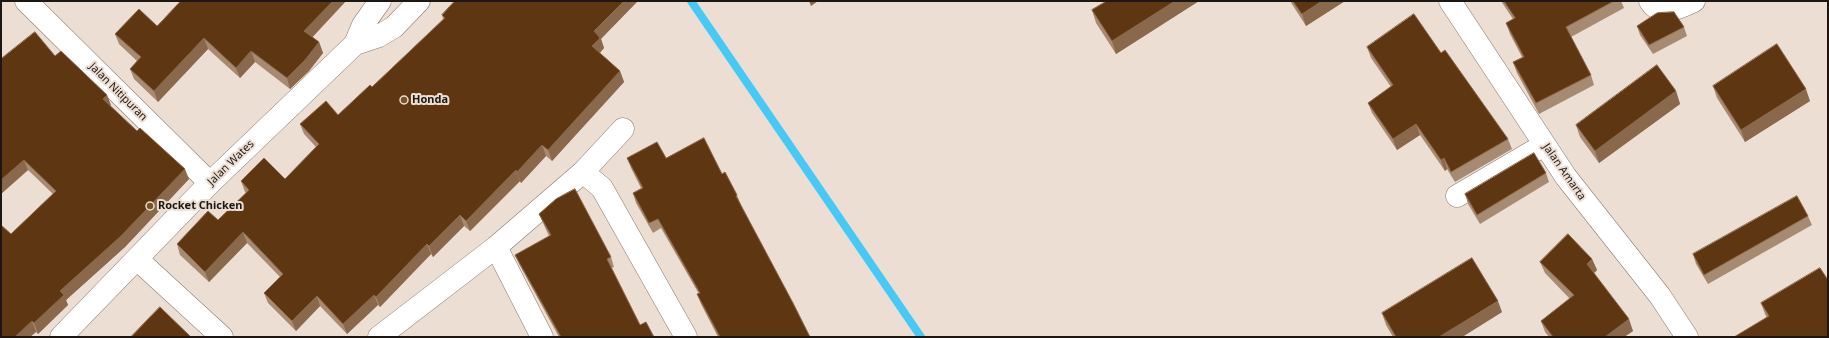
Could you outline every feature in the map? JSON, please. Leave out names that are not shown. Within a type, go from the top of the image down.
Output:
[{"type":"street","name":"Jalan Nitipuran","points":[[26,1],[210,183]]},
{"type":"street","name":"Jalan Wates","points":[[61,337],[138,260],[210,183],[355,44],[363,25],[380,1]]},
{"type":"street","name":"Jalan Wates","points":[[355,44],[379,36],[389,30],[419,1]]},
{"type":"street","points":[[1650,1],[1654,6],[1665,11],[1680,8],[1694,1]]},
{"type":"street","name":"Jalan Amarta","points":[[1459,4],[1544,145],[1566,177],[1660,296],[1687,337]]},
{"type":"street","points":[[379,337],[496,247],[583,172],[623,129]]},
{"type":"street","points":[[1457,196],[1544,145]]},
{"type":"street","points":[[583,172],[602,188],[686,337]]},
{"type":"street","points":[[496,247],[542,337]]},
{"type":"street","points":[[138,260],[222,337]]},
{"type":"building","points":[[181,1],[333,1],[304,31],[319,42],[305,60],[287,78],[251,51],[236,68],[204,38],[154,91],[130,69],[141,57],[115,34],[139,9],[157,26]]},
{"type":"building","points":[[455,1],[624,1],[594,31],[600,38],[592,46],[620,71],[548,150],[542,145],[517,172],[516,170],[466,221],[460,215],[429,246],[427,244],[376,297],[374,295],[343,324],[317,296],[292,321],[264,293],[283,274],[243,232],[205,272],[177,244],[208,211],[218,220],[249,190],[241,181],[264,158],[285,179],[319,144],[300,124],[326,101],[338,115],[370,85],[372,87],[445,18],[442,15]]},
{"type":"building","points":[[1107,1],[1175,1],[1112,41],[1092,10]]},
{"type":"building","points":[[1293,1],[1322,1],[1302,14]]},
{"type":"building","points":[[1504,1],[1614,1],[1566,27],[1591,75],[1536,103],[1513,62],[1524,57],[1506,23],[1515,18]]},
{"type":"building","points":[[1674,12],[1684,27],[1649,45],[1637,26],[1657,13]]},
{"type":"building","points":[[1414,14],[1441,53],[1445,50],[1508,139],[1451,172],[1444,158],[1441,160],[1416,124],[1393,139],[1368,103],[1393,85],[1367,47]]},
{"type":"building","points":[[35,32],[55,56],[61,51],[107,95],[103,99],[137,131],[140,128],[185,169],[121,236],[60,291],[64,295],[34,323],[32,321],[15,337],[1,337],[1,225],[11,234],[56,191],[24,160],[1,180],[1,59]]},
{"type":"building","points":[[1777,44],[1806,89],[1741,130],[1713,86]]},
{"type":"building","points":[[1657,65],[1676,91],[1595,151],[1576,125]]},
{"type":"building","points":[[704,138],[722,174],[725,172],[737,195],[736,196],[810,337],[720,337],[697,294],[700,293],[658,219],[649,223],[633,193],[643,188],[627,158],[657,142],[666,158]]},
{"type":"building","points":[[1534,153],[1546,173],[1477,215],[1465,194]]},
{"type":"building","points":[[575,189],[611,257],[607,259],[640,325],[646,322],[654,337],[561,337],[515,255],[551,235],[539,214],[556,199]]},
{"type":"building","points":[[1797,196],[1808,216],[1704,275],[1693,254]]},
{"type":"building","points":[[1568,234],[1592,259],[1587,264],[1629,319],[1605,337],[1553,337],[1541,321],[1574,295],[1540,262]]},
{"type":"building","points":[[1472,258],[1498,301],[1439,337],[1396,337],[1382,313]]},
{"type":"building","points":[[1820,268],[1828,280],[1828,337],[1734,337],[1769,316],[1761,303]]},
{"type":"building","points":[[160,307],[191,337],[131,337]]},
{"type":"waterway","points":[[691,1],[921,337]]},
{"type":"place","name":"Honda","points":[[404,100]]},
{"type":"place","name":"Rocket Chicken","points":[[150,206]]}]
